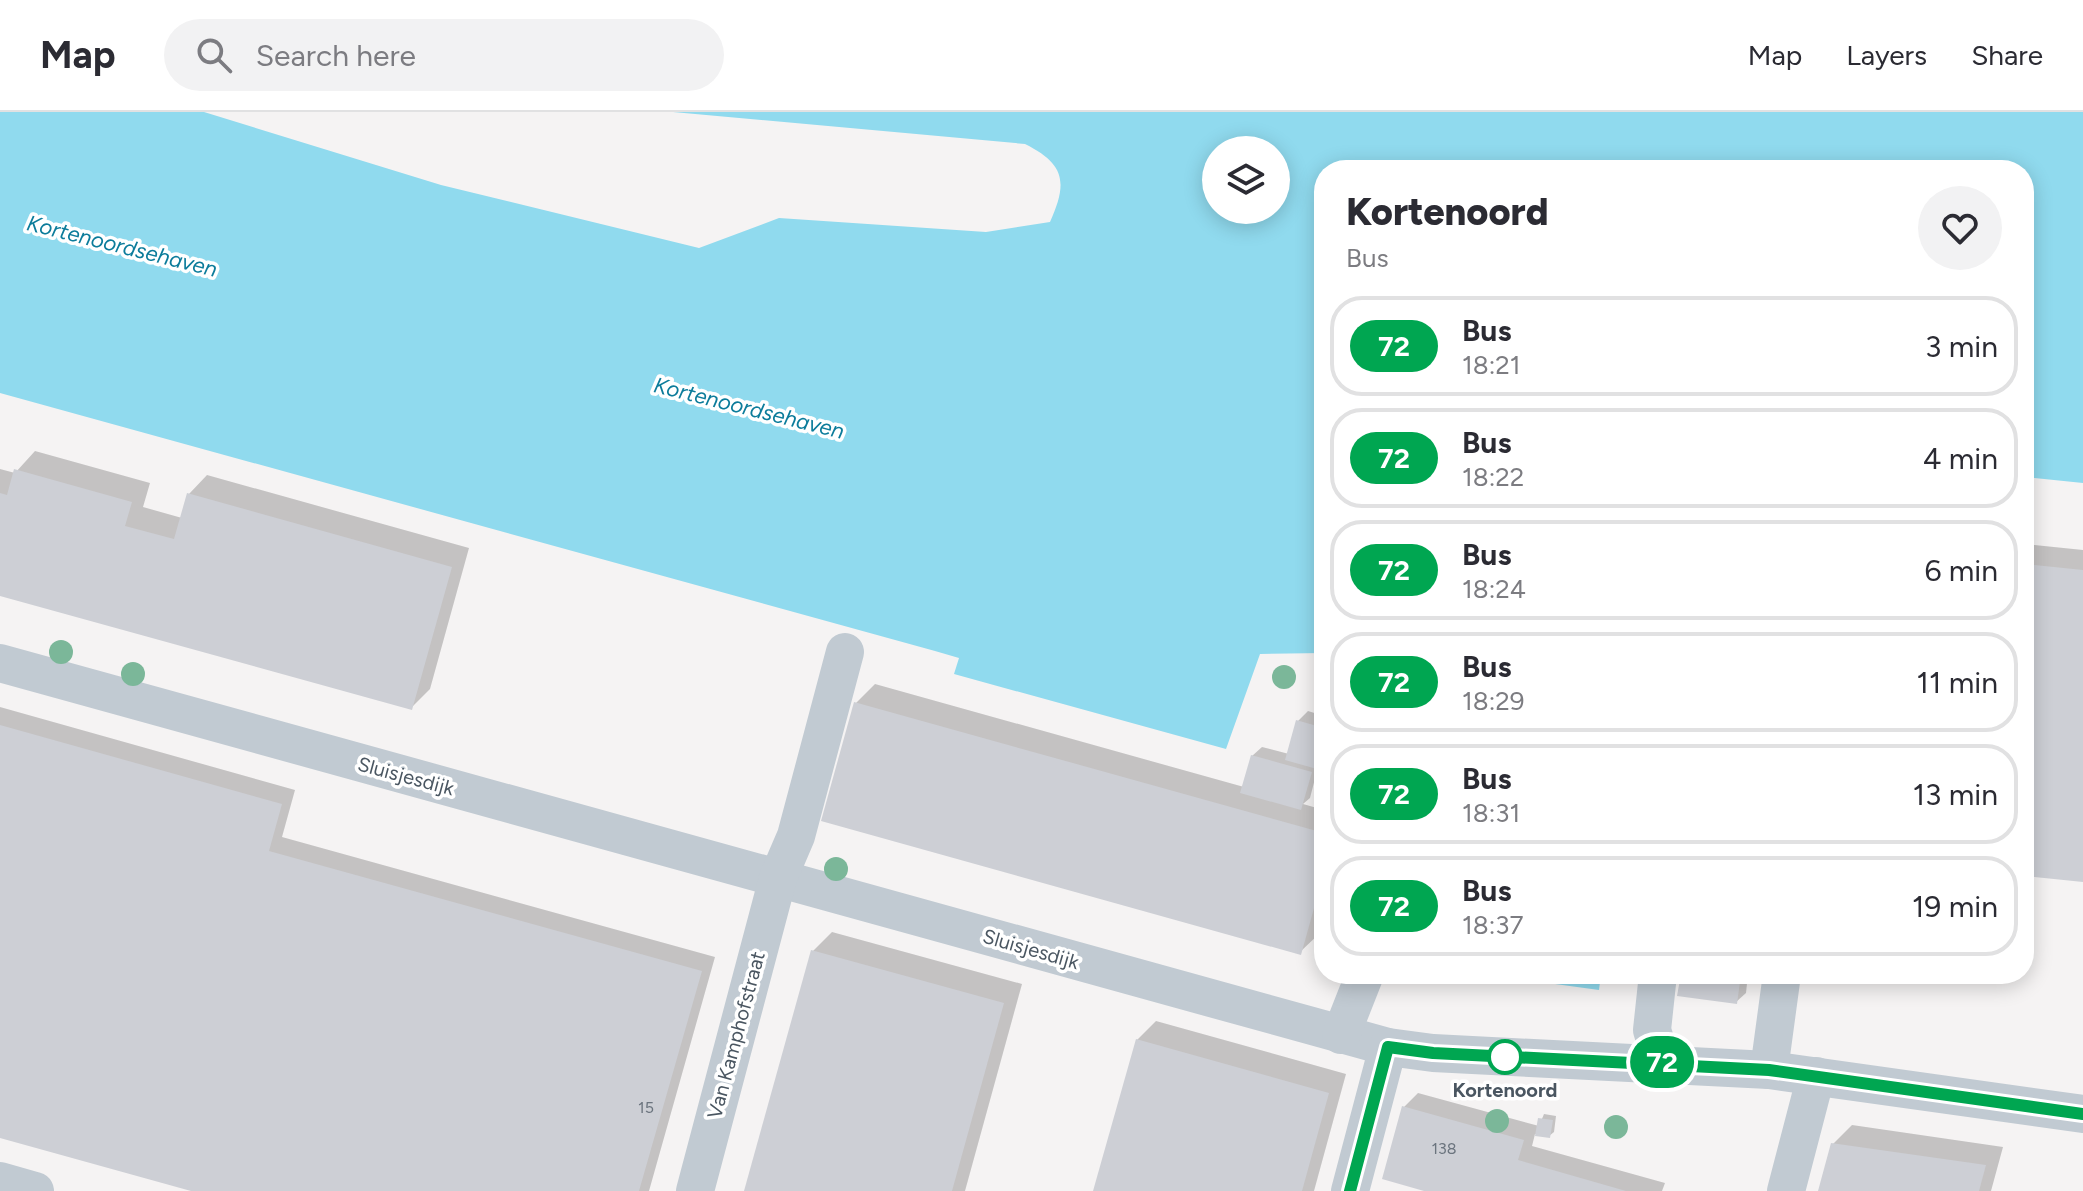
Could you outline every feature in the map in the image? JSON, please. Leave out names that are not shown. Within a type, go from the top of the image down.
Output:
[{"type":"street","name":"Van Kamphofstraat","points":[[695,1191],[778,878],[796,836],[845,652]]},
{"type":"street","name":"Sluisjesdijk","points":[[0,663],[1388,1047],[1478,1056],[1662,1062],[1769,1070],[2083,1114]]},
{"type":"street","points":[[1341,1035],[1361,984]]},
{"type":"street","points":[[1657,984],[1652,1030],[1662,1062]]},
{"type":"street","points":[[1769,1070],[1781,984]]},
{"type":"street","points":[[1350,1191],[1388,1047]]},
{"type":"street","points":[[1786,1191],[1816,1076]]},
{"type":"street","points":[[0,1181],[35,1191]]},
{"type":"water","name":"Kortenoordsehaven","points":[[0,112],[204,112],[441,185],[699,248],[779,218],[986,232],[1050,222],[1061,185],[1055,167],[1048,159],[1025,144],[673,112],[2083,112],[2083,483],[2034,478],[2034,160],[1314,160],[1314,653],[1260,654],[1226,749],[954,674],[959,658],[0,393]]},
{"type":"water","points":[[1555,984],[1600,984],[1599,990]]},
{"type":"building","points":[[14,469],[132,502],[125,526],[174,539],[187,493],[452,567],[412,710],[0,596],[0,493],[7,495]]},
{"type":"building","points":[[2034,565],[2083,570],[2083,882],[2034,877]]},
{"type":"building","points":[[854,702],[1314,830],[1314,908],[1301,955],[821,821]]},
{"type":"building","points":[[1296,720],[1314,725],[1314,768],[1285,760]]},
{"type":"building","points":[[0,725],[282,804],[269,851],[702,971],[639,1191],[191,1191],[0,1138]]},
{"type":"building","points":[[1251,755],[1312,772],[1301,810],[1240,793]]},
{"type":"building","points":[[811,950],[1004,1003],[952,1191],[744,1191]]},
{"type":"building","points":[[1679,984],[1740,984],[1737,1004],[1677,996]]},
{"type":"building","points":[[1136,1039],[1329,1093],[1302,1191],[1093,1191]]},
{"type":"building","points":[[1402,1106],[1524,1140],[1518,1160],[1626,1191],[1424,1191],[1382,1179]]},
{"type":"building","points":[[1538,1118],[1553,1120],[1550,1138],[1535,1136]]},
{"type":"building","points":[[1831,1143],[1986,1165],[1979,1191],[1818,1191]]},
{"type":"bus line","name":"72","points":[[1350,1191],[1388,1047],[1433,1053],[1662,1062],[1769,1070],[2083,1114]]},
{"type":"place","name":"Kortenoord","points":[[1505,1057]]}]
